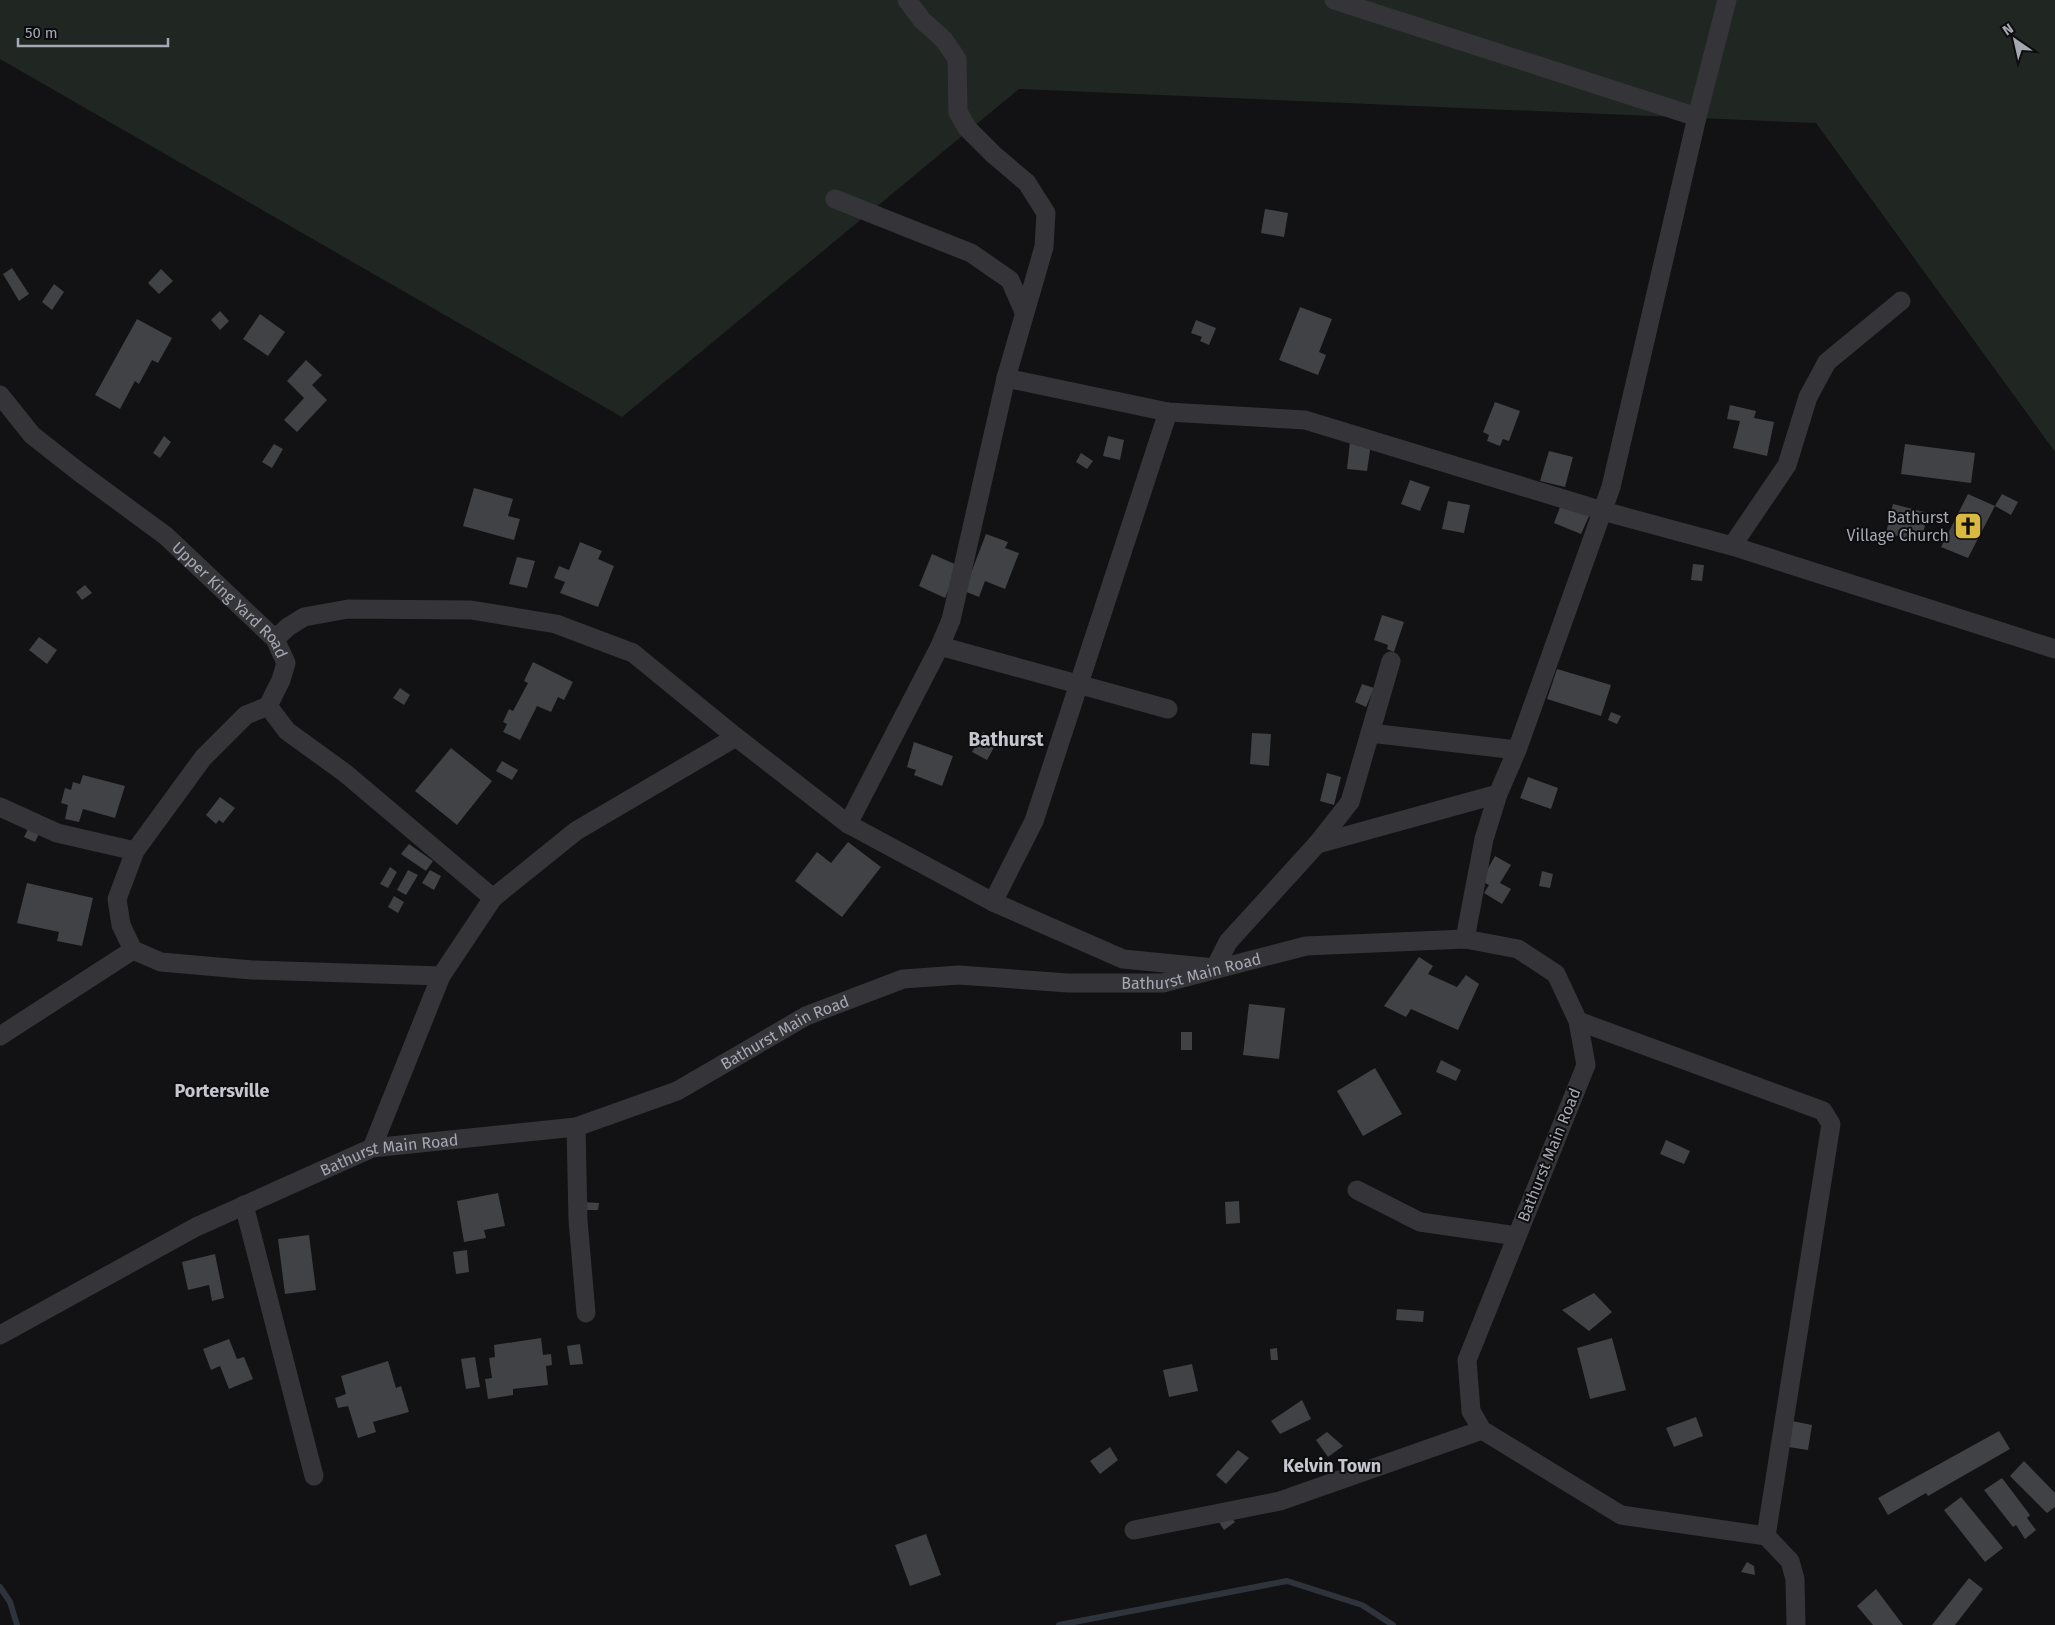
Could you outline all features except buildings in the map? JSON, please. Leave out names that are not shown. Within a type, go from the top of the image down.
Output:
[{"type":"street","points":[[848,824],[952,620],[1006,378],[1044,247],[1046,213],[1027,183],[993,154],[968,128],[958,112],[957,59],[944,40],[922,20],[907,0]]},
{"type":"street","points":[[1334,0],[1697,117]]},
{"type":"street","points":[[1466,939],[1484,839],[1498,794],[1517,750],[1611,488],[1697,117],[1727,0]]},
{"type":"street","points":[[835,199],[971,253],[1010,280],[1024,312]]},
{"type":"street","points":[[1732,546],[1787,465],[1808,397],[1828,362],[1901,301]]},
{"type":"street","points":[[1006,378],[1168,412],[1304,420],[1603,511],[1732,546],[2055,649]]},
{"type":"street","name":"Upper King Yard Road","points":[[0,396],[32,434],[79,472],[166,536],[275,639],[286,663],[282,680],[268,706]]},
{"type":"street","points":[[993,902],[1034,821],[1168,412]]},
{"type":"street","points":[[275,639],[288,626],[304,617],[348,609],[471,610],[556,624],[633,653],[736,737],[848,824],[993,902],[1123,959],[1215,968],[1228,942],[1317,844],[1350,802],[1391,662]]},
{"type":"street","points":[[940,646],[1168,709]]},
{"type":"street","points":[[441,976],[243,969],[161,962],[133,950],[121,925],[117,899],[135,851],[202,758],[246,714],[268,706],[287,731],[345,773],[493,898]]},
{"type":"street","points":[[1370,733],[1517,750]]},
{"type":"street","points":[[372,1148],[441,976],[493,898],[576,831],[736,737]]},
{"type":"street","points":[[1317,844],[1498,794]]},
{"type":"street","points":[[0,807],[57,833],[135,851]]},
{"type":"street","name":"Bathurst Main Road","points":[[0,1335],[196,1227],[372,1148],[576,1127],[677,1090],[806,1016],[903,978],[959,975],[1068,983],[1163,983],[1306,946],[1466,939],[1518,949],[1556,974],[1578,1021],[1586,1065],[1467,1360],[1471,1410],[1482,1430]]},
{"type":"street","points":[[0,1036],[133,950]]},
{"type":"street","points":[[1578,1021],[1823,1111],[1832,1124],[1766,1536]]},
{"type":"street","points":[[576,1127],[578,1220],[586,1313]]},
{"type":"street","points":[[1357,1190],[1420,1222],[1517,1236]]},
{"type":"street","points":[[244,1205],[314,1476]]},
{"type":"street","points":[[1134,1530],[1280,1501],[1482,1430],[1621,1515],[1766,1536],[1790,1561],[1796,1579],[1796,1625]]},
{"type":"shaded area","points":[[0,0],[2055,0],[2055,452],[1816,123],[1019,89],[622,417],[0,59]]},
{"type":"waterway","points":[[1059,1625],[1287,1581],[1362,1605],[1393,1625]]},
{"type":"waterway","points":[[0,1587],[10,1602],[17,1625]]},
{"type":"place","name":"Bathurst Village Church","points":[[1968,526]]},
{"type":"district","name":"Bathurst","points":[[1006,739]]},
{"type":"district","name":"Portersville","points":[[222,1091]]},
{"type":"district","name":"Kelvin Town","points":[[1332,1466]]}]
